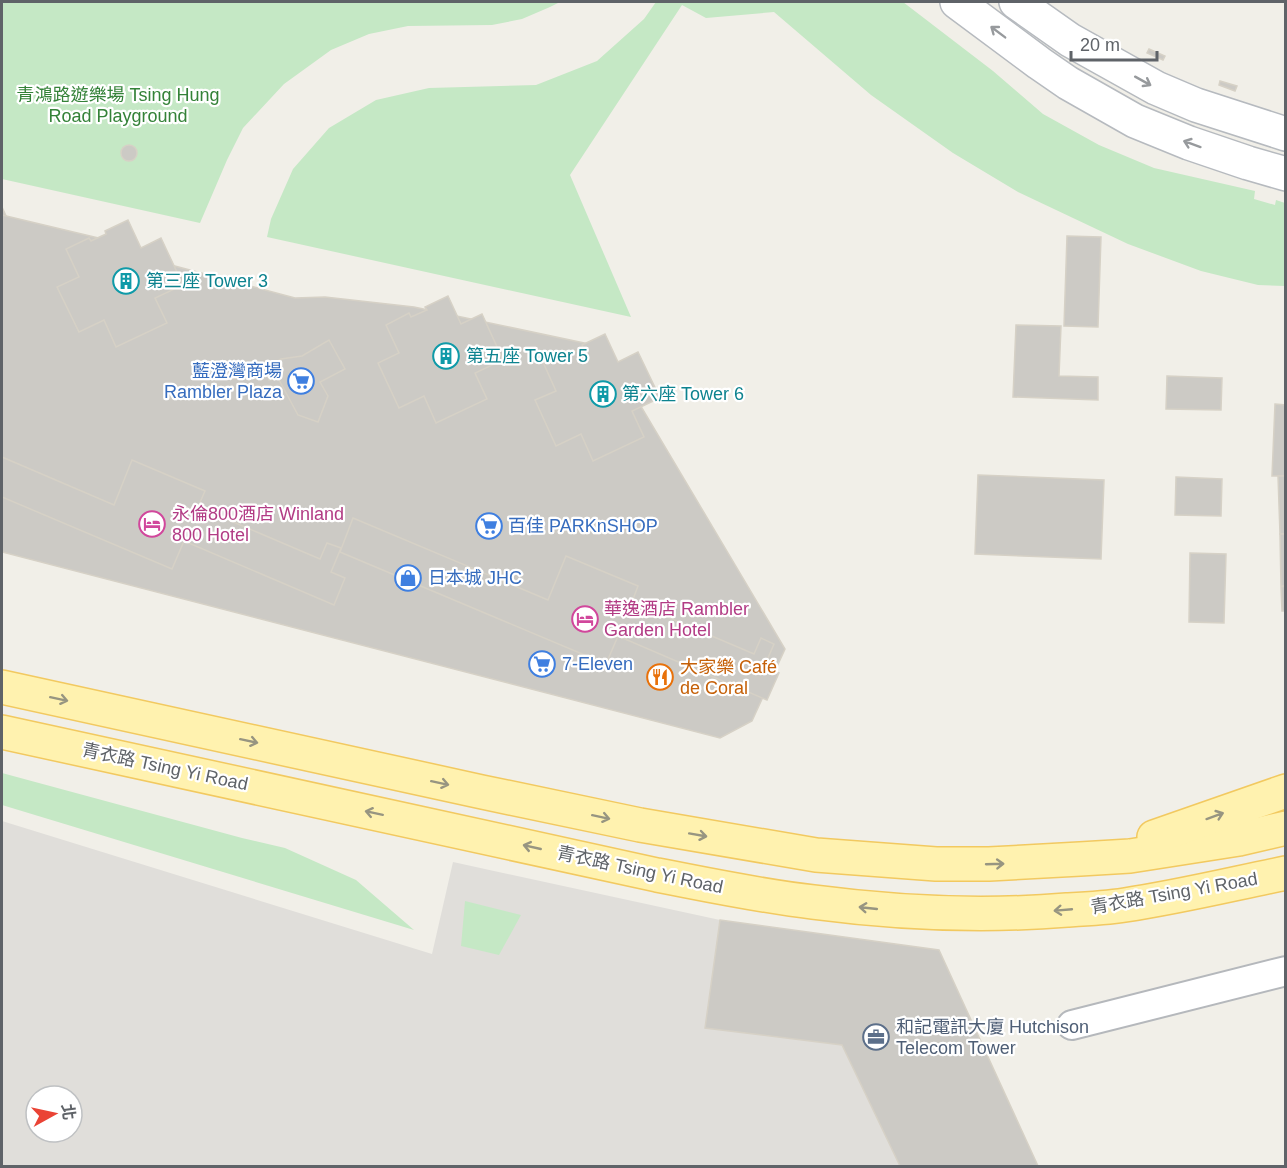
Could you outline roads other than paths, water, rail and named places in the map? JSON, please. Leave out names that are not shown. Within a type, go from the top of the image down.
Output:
[{"type":"main road","points":[[957,2],[1068,83],[1136,121],[1189,143],[1286,174]]},
{"type":"main road","points":[[1016,2],[1070,40],[1156,88],[1196,105],[1286,134]]},
{"type":"main road","points":[[2,687],[640,825],[816,855],[936,864],[989,864],[1080,859],[1141,854],[1239,839],[1286,828]]},
{"type":"main road","name":"青衣路 Tsing Yi Road","points":[[2,732],[657,875],[743,892],[874,909],[933,913],[1035,913],[1124,905],[1286,873]]},
{"type":"main road","points":[[1080,859],[1127,847],[1286,791]]},
{"type":"street","points":[[1072,1025],[1286,971]]},
{"type":"place","name":"第三座 Tower 3","points":[[126,281]]},
{"type":"place","name":"第五座 Tower 5","points":[[446,356]]},
{"type":"place","name":"藍澄灣商場 Rambler Plaza","points":[[301,381]]},
{"type":"place","name":"第六座 Tower 6","points":[[603,394]]},
{"type":"place","name":"永倫800酒店 Winland 800 Hotel","points":[[152,524]]},
{"type":"place","name":"百佳 PARKnSHOP","points":[[489,526]]},
{"type":"place","name":"日本城 JHC","points":[[408,578]]},
{"type":"place","name":"華逸酒店 Rambler Garden Hotel","points":[[585,619]]},
{"type":"place","name":"7-Eleven","points":[[542,664]]},
{"type":"place","name":"大家樂 Café de Coral","points":[[660,677]]},
{"type":"place","name":"和記電訊大廈 Hutchison Telecom Tower","points":[[876,1037]]},
{"type":"park label","name":"青鴻路遊樂場 Tsing Hung Road Playground","points":[[118,106]]}]
